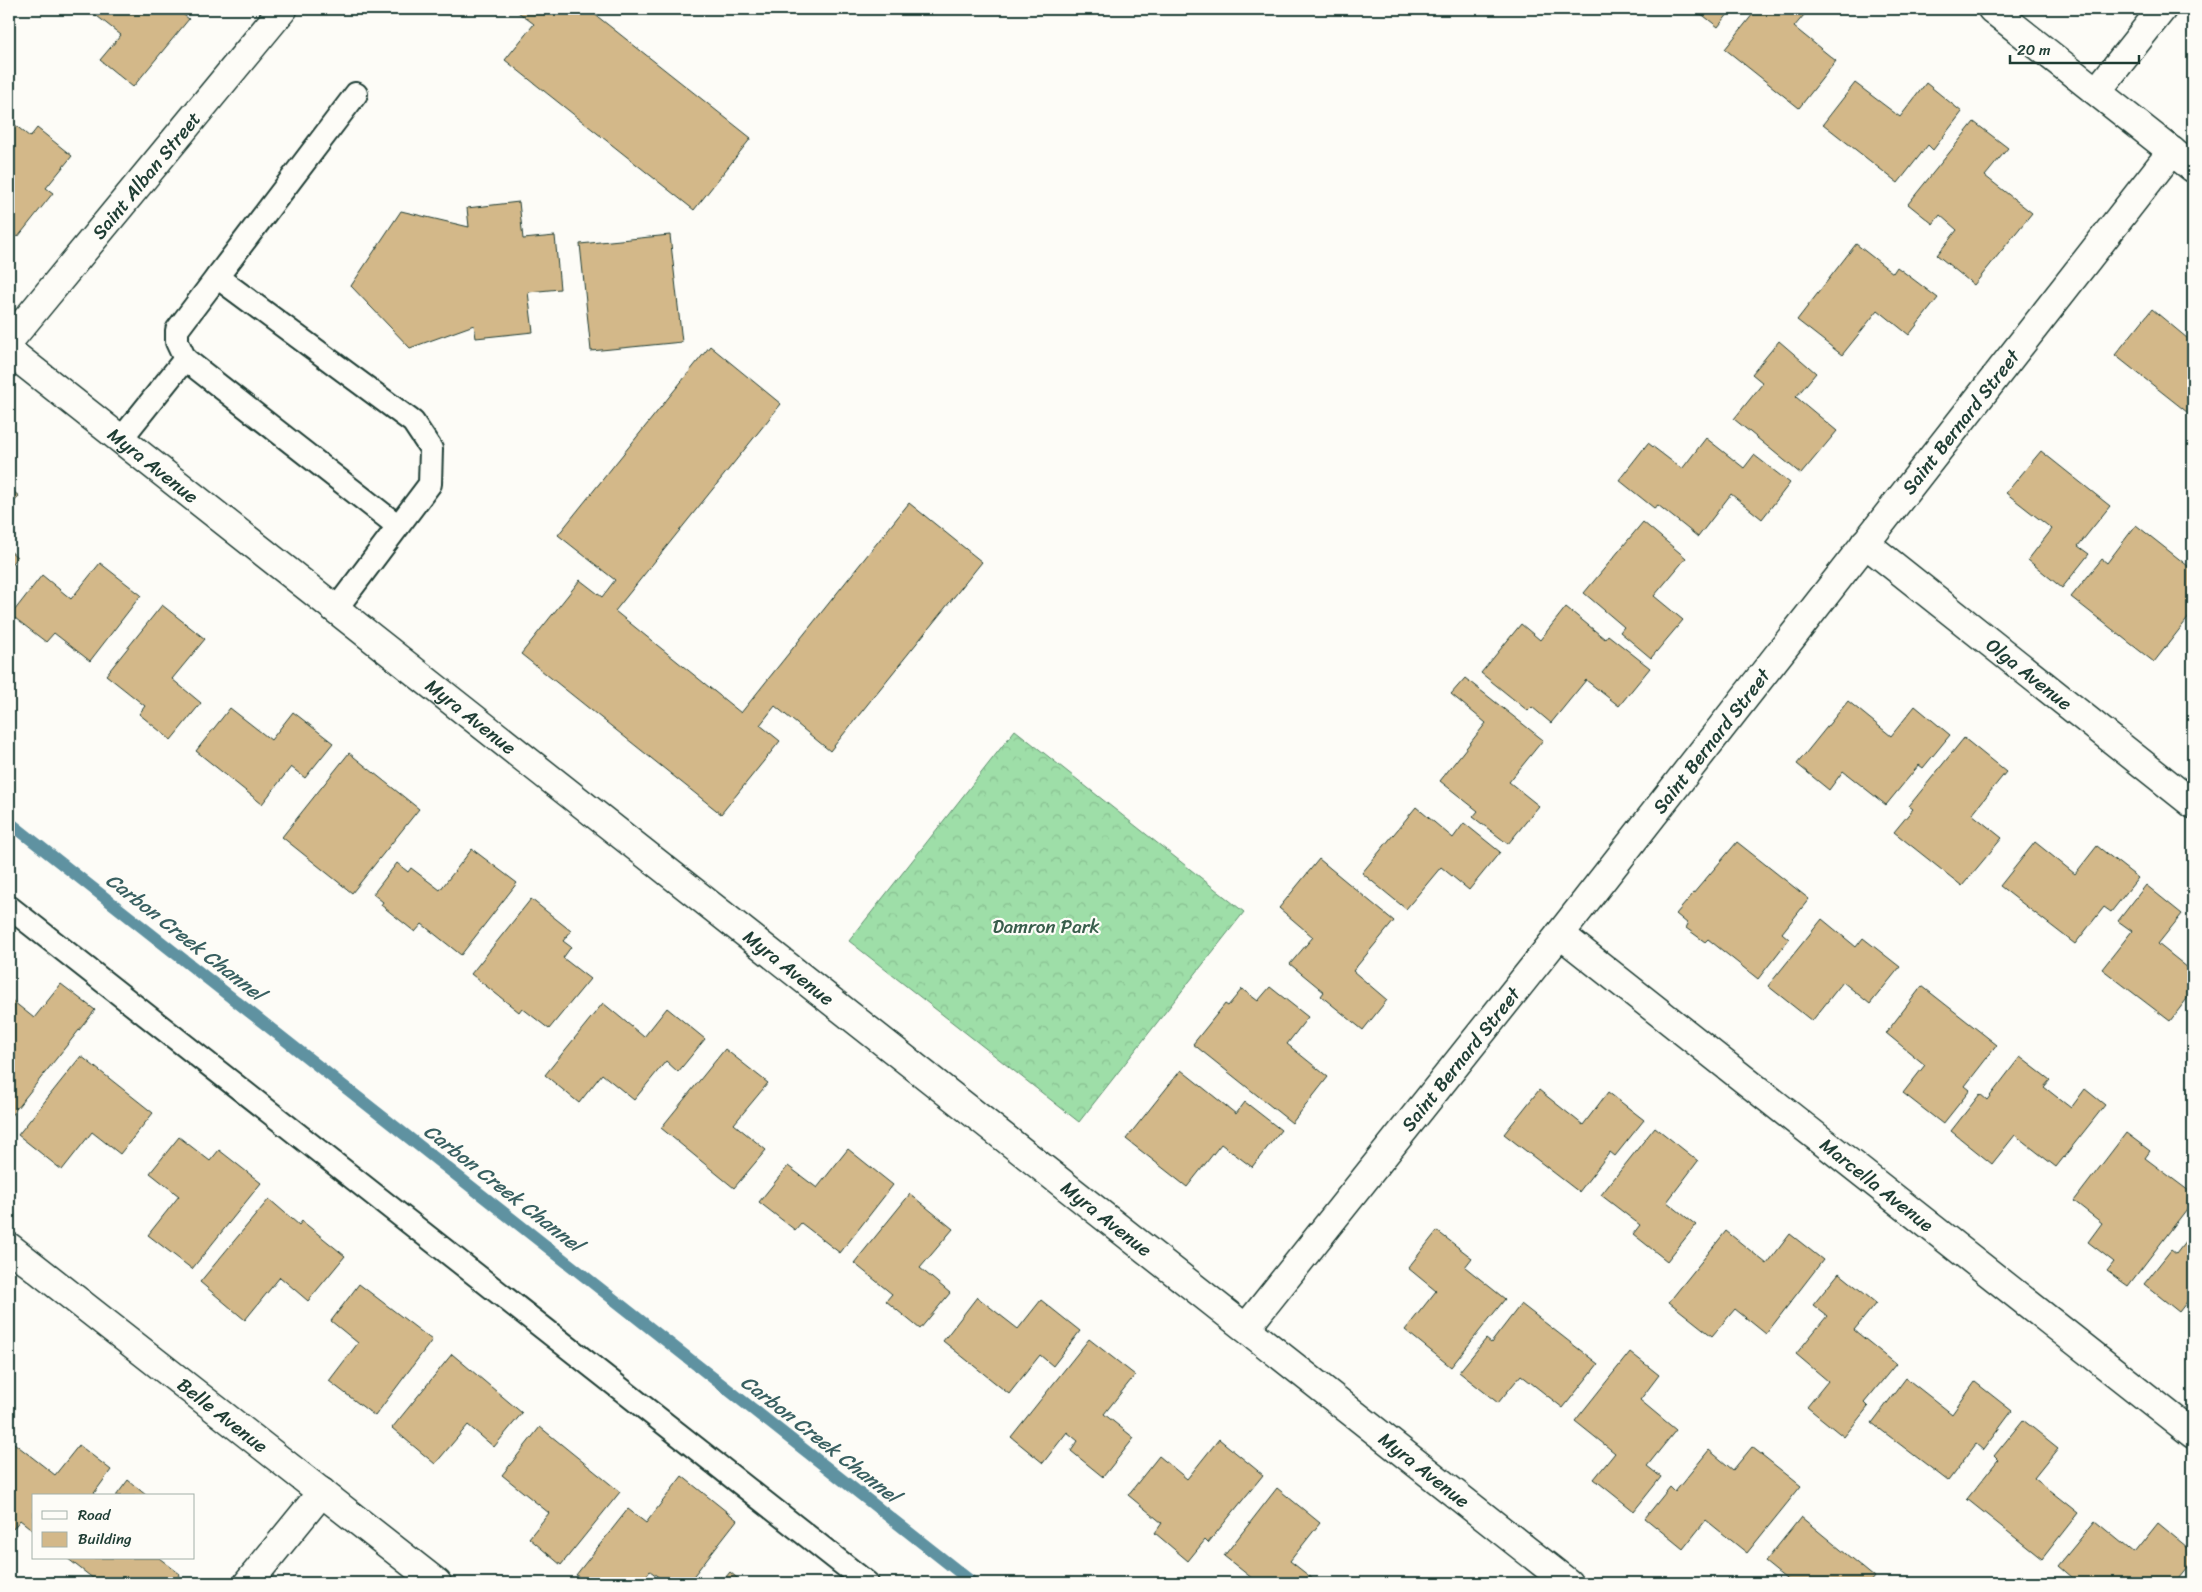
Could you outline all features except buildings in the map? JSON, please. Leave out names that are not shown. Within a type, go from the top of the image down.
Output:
[{"type":"street","name":"Saint Alban Street","points":[[9,341],[283,9]]},
{"type":"street","points":[[1992,9],[2193,168]]},
{"type":"street","points":[[2097,91],[2162,9]]},
{"type":"street","name":"Saint Bernard Street","points":[[1246,1328],[1560,934],[2172,151]]},
{"type":"street","name":"Myra Avenue","points":[[9,351],[1568,1583]]},
{"type":"street","name":"Olga Avenue","points":[[1864,543],[2193,804]]},
{"type":"street","name":"Marcella Avenue","points":[[1560,934],[2193,1434]]},
{"type":"street","name":"Belle Avenue","points":[[9,1248],[437,1583]]},
{"type":"street","points":[[248,1583],[322,1492]]},
{"type":"lane","points":[[356,94],[177,330],[178,342],[186,359],[398,526]]},
{"type":"lane","points":[[217,278],[413,422],[431,449],[430,484],[336,609]]},
{"type":"lane","points":[[121,439],[186,359]]},
{"type":"lane","points":[[9,907],[868,1583]]},
{"type":"green space","name":"Damron Park","points":[[1015,730],[1244,912],[1079,1122],[849,941]]},
{"type":"waterway","name":"Carbon Creek Channel","points":[[9,822],[973,1583]]}]
